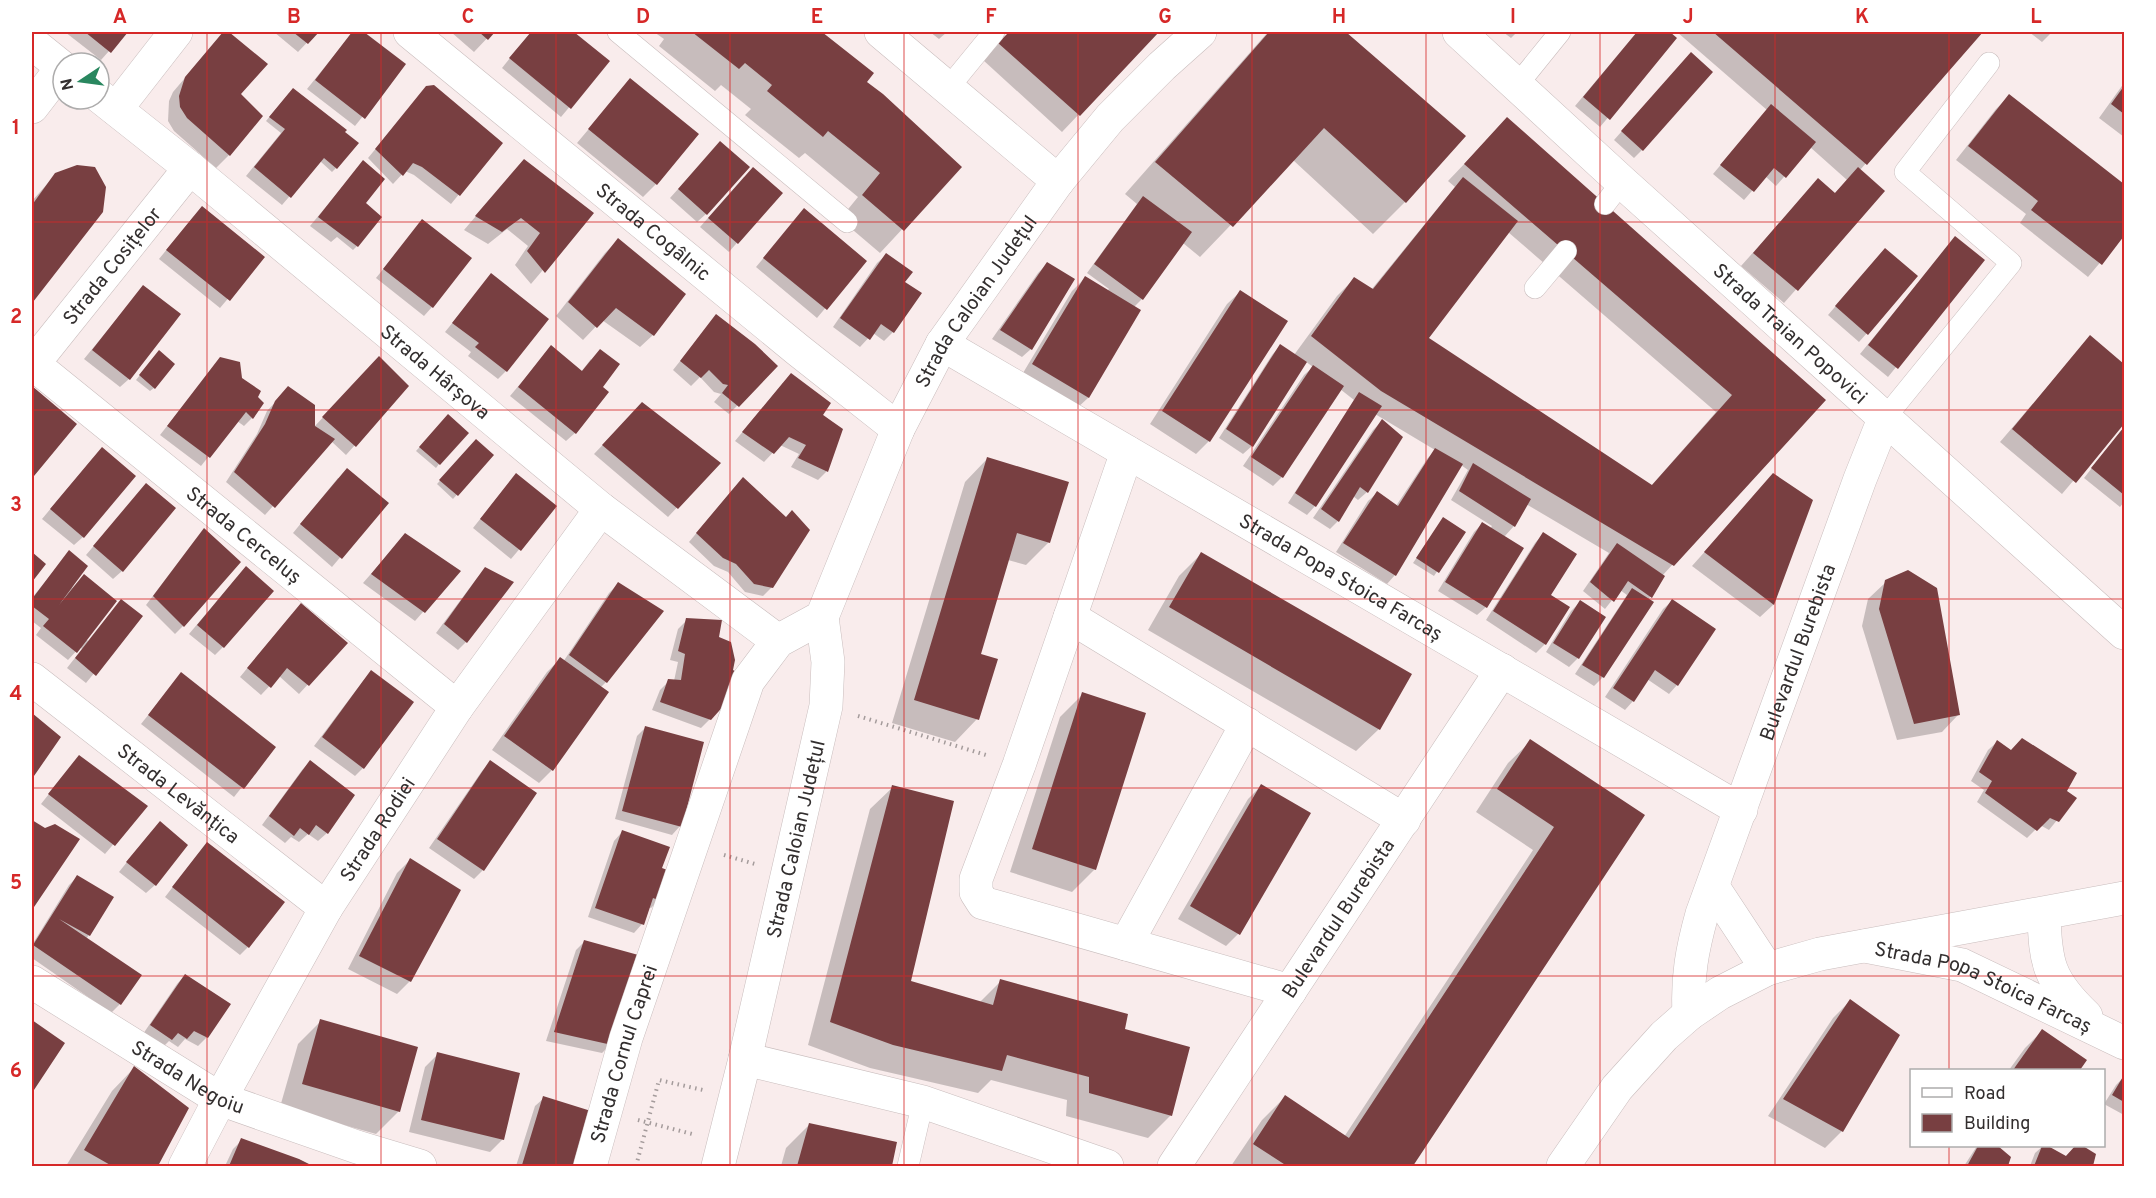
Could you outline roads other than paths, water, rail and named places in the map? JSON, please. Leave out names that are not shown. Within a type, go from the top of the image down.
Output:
[{"type":"street","points":[[111,98],[176,32]]},
{"type":"street","name":"Strada Cogâlnic","points":[[410,32],[789,343],[898,429]]},
{"type":"street","points":[[881,32],[1058,181]]},
{"type":"street","name":"Strada Caloian Județul","points":[[718,1167],[826,706],[828,662],[822,617],[898,429],[942,344],[1058,181],[1110,118],[1200,32]]},
{"type":"street","name":"Strada Traian Popovici","points":[[1460,32],[1518,84],[1614,193],[1884,419],[2124,633]]},
{"type":"street","points":[[32,43],[51,58]]},
{"type":"street","points":[[32,107],[51,83]]},
{"type":"street","name":"Strada Hârșova","points":[[111,105],[601,508],[778,641]]},
{"type":"street","name":"Strada Cosițelor","points":[[32,363],[190,168]]},
{"type":"street","name":"Strada Popa Stoica Farcaș","points":[[942,344],[1741,810]]},
{"type":"street","name":"Strada Cerceluș","points":[[32,363],[457,707]]},
{"type":"street","name":"Bulevardul Burebista","points":[[1689,1014],[1688,983],[1692,948],[1860,479],[1884,419]]},
{"type":"street","points":[[1127,452],[1019,765],[976,879],[976,892],[983,903],[1290,991]]},
{"type":"street","name":"Strada Rodiei","points":[[185,1167],[326,908],[457,707],[601,508]]},
{"type":"street","points":[[778,641],[822,617]]},
{"type":"street","points":[[1070,617],[1404,820]]},
{"type":"street","name":"Strada Cornul Caprei","points":[[590,1167],[626,1038],[748,681],[778,641]]},
{"type":"street","name":"Bulevardul Burebista","points":[[1174,1167],[1502,670]]},
{"type":"street","name":"Strada Levănțica","points":[[32,679],[326,908]]},
{"type":"street","points":[[1126,944],[1247,723]]},
{"type":"street","points":[[1713,886],[1767,969]]},
{"type":"street","points":[[1563,1167],[1617,1088],[1664,1036],[1689,1014],[1720,993],[1767,969],[1863,945],[2124,898]]},
{"type":"street","name":"Strada Popa Stoica Farcaș","points":[[2044,914],[2044,949],[2057,984],[2068,999],[2114,1037]]},
{"type":"street","name":"Strada Popa Stoica Farcaș","points":[[1863,945],[1962,965],[2114,1037]]},
{"type":"street","name":"Strada Negoiu","points":[[32,982],[220,1099],[354,1157],[420,1167]]},
{"type":"street","points":[[745,1059],[923,1102],[1107,1167]]},
{"type":"lane","points":[[618,32],[847,222]]},
{"type":"lane","points":[[949,87],[994,32]]},
{"type":"lane","points":[[1518,84],[1560,32]]},
{"type":"lane","points":[[1884,419],[2011,262],[1905,172],[1989,63]]},
{"type":"lane","points":[[1535,288],[1566,251]]},
{"type":"lane","points":[[908,1167],[923,1102]]}]
